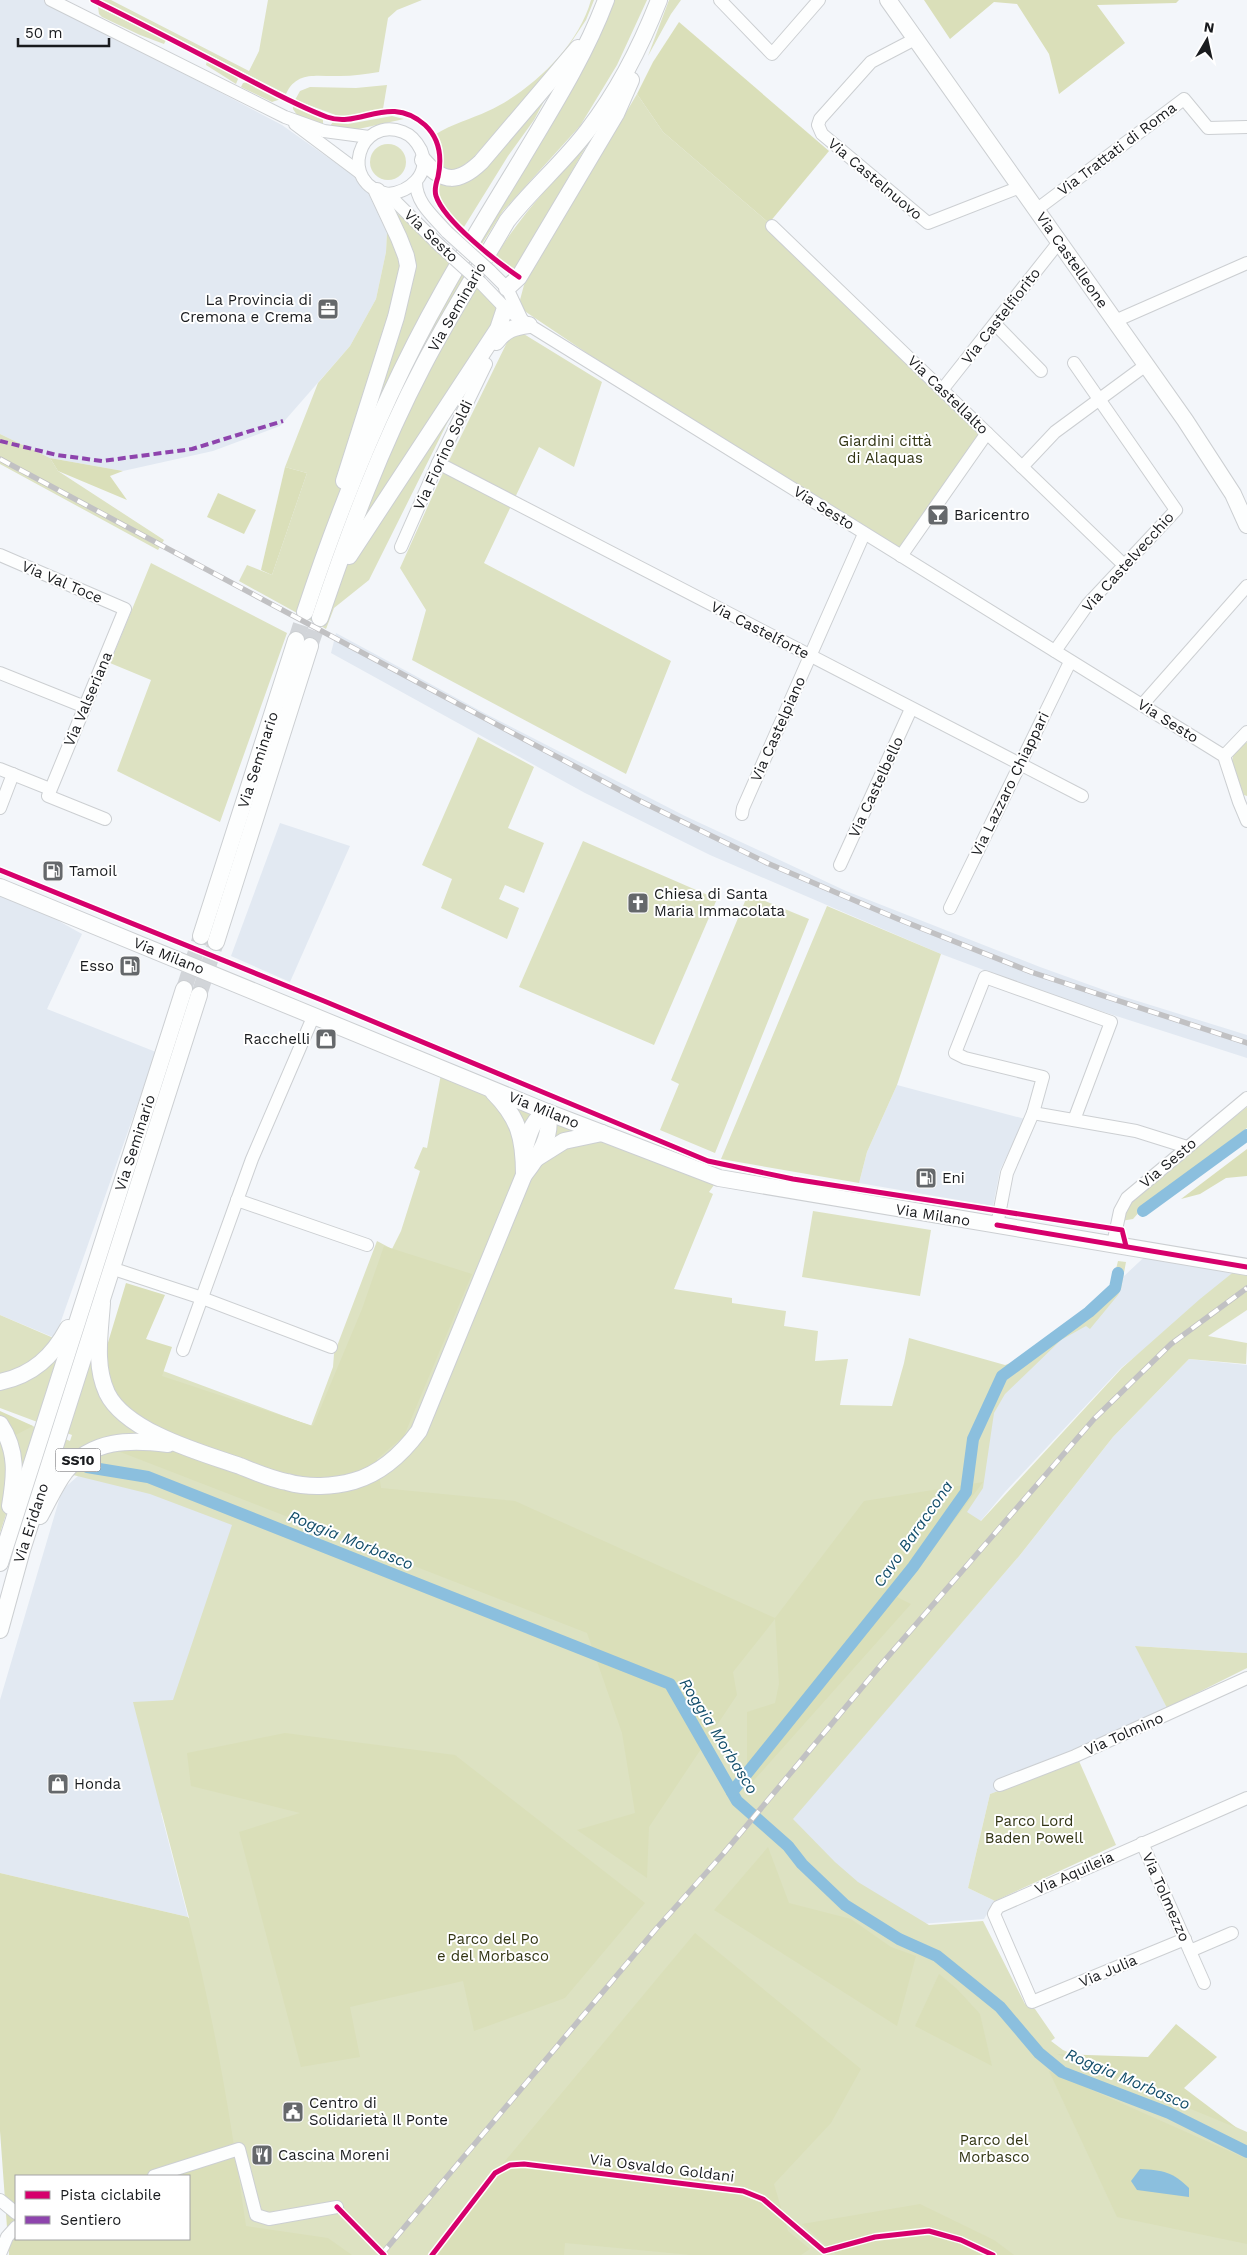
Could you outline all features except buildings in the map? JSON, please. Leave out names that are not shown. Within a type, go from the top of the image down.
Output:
[{"type":"main road","name":"Via Seminario","points":[[606,0],[599,20],[570,77],[441,295],[384,407],[327,546],[313,615],[334,578],[393,429],[440,334],[507,221],[573,148],[607,103],[628,68],[659,0]]},
{"type":"main road","name":"Via Castelleone","points":[[888,0],[917,38],[1185,420],[1233,494],[1247,524]]},
{"type":"main road","points":[[423,160],[438,175],[448,178],[463,176],[469,173],[481,162],[599,20]]},
{"type":"main road","points":[[507,288],[519,277],[616,114],[636,69],[650,22]]},
{"type":"main road","points":[[327,546],[349,463],[406,280],[406,256],[382,193]]},
{"type":"main road","points":[[479,365],[498,329],[505,308]]},
{"type":"main road","points":[[334,578],[503,332],[526,322]]},
{"type":"main road","name":"Via Seminario","points":[[209,939],[303,643]]},
{"type":"main road","name":"Via Milano","points":[[0,887],[547,1112],[719,1178],[1247,1267]]},
{"type":"main road","name":"Via Seminario","points":[[85,1297],[192,992],[102,1304]]},
{"type":"main road","points":[[488,1087],[508,1107],[516,1120],[530,1154]]},
{"type":"main road","points":[[102,1304],[99,1360],[107,1394],[118,1410],[136,1422],[180,1446],[288,1483],[324,1486],[370,1476],[405,1450],[418,1431],[524,1175],[530,1154],[549,1132],[547,1112]]},
{"type":"main road","points":[[530,1154],[564,1141],[602,1133]]},
{"type":"main road","points":[[0,1382],[22,1375],[41,1364],[51,1355],[85,1297]]},
{"type":"main road","name":"Via Eridano","points":[[0,1562],[85,1297]]},
{"type":"main road","name":"Via Eridano","points":[[0,1630],[22,1550],[102,1304]]},
{"type":"main road","points":[[0,1424],[8,1436],[15,1464],[0,1558]]},
{"type":"main road","name":"SS10","points":[[22,1550],[64,1473],[78,1459],[96,1449],[127,1440],[180,1446]]},
{"type":"street","name":"Via Sesto","points":[[50,0],[285,117],[324,131],[369,137],[388,129],[407,134],[420,148],[423,160]]},
{"type":"street","points":[[720,0],[772,54],[819,0]]},
{"type":"street","name":"Via Castelnuovo","points":[[917,38],[871,62],[820,119],[818,125],[822,134],[928,223],[1020,186]]},
{"type":"street","name":"Via Trattati di Roma","points":[[1036,210],[1184,99],[1208,128],[1247,127]]},
{"type":"street","name":"Via Sesto","points":[[285,117],[360,172],[368,185],[382,193],[481,283],[505,308],[864,534],[1224,756]]},
{"type":"street","points":[[360,172],[359,153],[369,137]]},
{"type":"street","points":[[416,182],[422,171],[423,160]]},
{"type":"street","name":"Via Sesto","points":[[416,182],[416,191],[420,202],[447,232],[507,288],[526,322]]},
{"type":"street","name":"Via Sesto","points":[[382,193],[398,193],[408,189],[416,182]]},
{"type":"street","name":"Via Castellalto","points":[[772,226],[1124,564]]},
{"type":"street","name":"Via Castelfiorito","points":[[942,390],[1059,242]]},
{"type":"street","points":[[1115,321],[1247,263]]},
{"type":"street","points":[[481,283],[503,291],[507,288]]},
{"type":"street","points":[[505,308],[507,288]]},
{"type":"street","points":[[995,324],[1041,371]]},
{"type":"street","points":[[1074,363],[1100,399]]},
{"type":"street","name":"Via Fiorino Soldi","points":[[402,547],[479,365]]},
{"type":"street","points":[[1022,466],[1056,432],[1146,365]]},
{"type":"street","name":"Via Castelvecchio","points":[[1055,651],[1088,604],[1176,510],[1100,399]]},
{"type":"street","points":[[901,556],[987,433]]},
{"type":"street","name":"Via Castelforte","points":[[438,463],[1082,796]]},
{"type":"street","name":"Via Castelpiano","points":[[742,814],[864,534]]},
{"type":"street","name":"Via Val Toce","points":[[0,555],[125,609]]},
{"type":"street","points":[[1142,705],[1247,586]]},
{"type":"street","name":"Via Valseriana","points":[[50,789],[125,609]]},
{"type":"street","name":"Via Lazzaro Chiappari","points":[[950,908],[1070,662]]},
{"type":"street","points":[[0,673],[84,707]]},
{"type":"street","name":"Via Castelbello","points":[[840,865],[911,709]]},
{"type":"street","points":[[1247,732],[1224,756],[1247,821]]},
{"type":"street","points":[[0,769],[50,789],[48,796],[105,819]]},
{"type":"street","points":[[0,808],[13,774]]},
{"type":"street","points":[[997,1225],[1007,1173],[1034,1113],[1043,1078],[965,1058],[955,1053],[985,977],[1111,1022],[1074,1120]]},
{"type":"street","points":[[183,1350],[252,1159],[314,1015]]},
{"type":"street","name":"Via Sesto","points":[[1113,1244],[1120,1211],[1127,1198],[1247,1098]]},
{"type":"street","points":[[1034,1113],[1136,1131],[1187,1147]]},
{"type":"street","points":[[237,1200],[367,1244]]},
{"type":"street","points":[[120,1271],[202,1298],[331,1347]]},
{"type":"street","name":"Via Tolmino","points":[[1000,1785],[1076,1756],[1247,1678]]},
{"type":"street","name":"Via Aquileia","points":[[1032,2002],[994,1914],[998,1907],[1247,1798]]},
{"type":"street","name":"Via Tolmezzo","points":[[1142,1843],[1204,1982]]},
{"type":"street","name":"Via Tolmezzo","points":[[1190,1951],[1232,1933]]},
{"type":"street","name":"Via Julia","points":[[1032,2002],[1185,1939]]},
{"type":"street","points":[[157,2175],[239,2149],[256,2215],[269,2219],[337,2206]]},
{"type":"street","points":[[0,2200],[15,2212]]},
{"type":"street","points":[[0,2254],[8,2237],[15,2228]]},
{"type":"shaded area","points":[[0,0],[44,0],[282,125],[364,183],[387,232],[386,252],[376,299],[350,346],[280,426],[213,451],[123,471],[50,458],[0,434]]},
{"type":"shaded area","points":[[336,633],[486,714],[685,816],[846,891],[1040,967],[1115,994],[1247,1035],[1247,1058],[1051,995],[941,954],[710,855],[585,793],[331,653]]},
{"type":"shaded area","points":[[280,823],[350,846],[290,982],[231,956]]},
{"type":"shaded area","points":[[0,888],[82,934],[47,1009],[156,1052],[55,1338],[0,1315]]},
{"type":"shaded area","points":[[897,1085],[1025,1119],[1000,1170],[993,1206],[859,1183],[867,1152]]},
{"type":"shaded area","points":[[1154,1248],[1247,1266],[1121,1368],[1005,1492],[911,1604],[998,1386],[1045,1350]]},
{"type":"shaded area","points":[[1189,1359],[1247,1365],[1247,1653],[1136,1646],[1167,1708],[1079,1761],[990,1794],[968,1888],[995,1901],[984,1919],[921,1924],[856,1884],[792,1819],[1020,1555],[1113,1437]]},
{"type":"shaded area","points":[[110,1448],[587,1633],[161,1813],[188,1917],[0,1873],[0,1700],[62,1490]]},
{"type":"green space","points":[[101,0],[111,0],[249,71],[259,51],[268,0],[422,0],[397,10],[388,18],[379,72],[350,76],[309,76],[296,81],[286,94]]},
{"type":"green space","points":[[591,0],[594,0],[586,20],[562,56],[472,159],[455,171],[441,170],[443,154],[436,134],[448,127],[488,111],[520,92],[536,79],[564,51],[585,17]]},
{"type":"green space","points":[[614,0],[647,0],[617,65],[580,126],[503,211],[482,244],[479,241],[535,153],[570,93],[601,32]]},
{"type":"green space","points":[[669,0],[681,0],[671,14],[648,56]]},
{"type":"green space","points":[[924,0],[1179,0],[1176,3],[1097,5],[1125,43],[1059,94],[1049,54],[1017,4],[994,2],[950,39]]},
{"type":"green space","points":[[98,7],[166,40],[164,44],[102,17],[99,14]]},
{"type":"green space","points":[[679,22],[829,151],[769,223],[663,132],[637,94],[653,62]]},
{"type":"green space","points":[[207,61],[235,75],[238,79],[236,84],[206,65]]},
{"type":"green space","points":[[248,82],[281,99],[272,102],[241,87],[243,83]]},
{"type":"green space","points":[[387,85],[383,109],[341,117],[295,100],[300,91],[310,87],[356,88]]},
{"type":"green space","points":[[549,92],[534,120],[508,156],[464,227],[441,203],[437,184],[457,185],[475,177]]},
{"type":"green space","name":"Giardini città di Alaquas","points":[[637,94],[663,132],[769,223],[986,433],[901,553],[765,473],[523,310],[520,300],[524,285]]},
{"type":"green space","points":[[293,105],[323,118],[323,126],[297,115]]},
{"type":"green space","points":[[392,116],[404,119],[354,130],[329,127],[333,122],[348,124]]},
{"type":"green space","points":[[588,143],[515,271],[496,256],[527,212]]},
{"type":"green space","points":[[388,144],[400,150],[406,162],[400,174],[388,180],[376,174],[370,162],[376,150]]},
{"type":"green space","points":[[364,183],[497,304],[498,321],[369,580],[334,608],[326,629],[239,581],[247,565],[272,575],[307,473],[285,467],[318,383],[350,346],[376,299],[386,252],[387,232]]},
{"type":"green space","points":[[514,328],[602,382],[574,467],[539,447],[484,563],[671,661],[626,774],[412,660],[426,610],[400,568],[441,477]]},
{"type":"green space","points":[[0,434],[50,458],[58,471],[164,540],[158,550],[0,464]]},
{"type":"green space","points":[[50,458],[123,471],[110,476],[127,500],[58,471]]},
{"type":"green space","points":[[285,467],[307,473],[272,575],[261,570]]},
{"type":"green space","points":[[218,493],[256,510],[244,534],[207,517]]},
{"type":"green space","points":[[151,563],[287,633],[220,822],[117,771],[151,680],[110,663]]},
{"type":"green space","points":[[478,737],[534,767],[508,828],[544,843],[524,893],[505,885],[499,899],[519,908],[507,939],[441,908],[452,879],[422,865]]},
{"type":"green space","points":[[1245,741],[1247,743],[1247,796],[1241,794],[1232,761],[1233,756]]},
{"type":"green space","points":[[583,841],[717,899],[654,1045],[519,987]]},
{"type":"green space","points":[[748,894],[809,919],[715,1153],[660,1130],[679,1084],[671,1080]]},
{"type":"green space","points":[[827,906],[941,954],[897,1085],[867,1152],[859,1183],[721,1159]]},
{"type":"green space","name":"Parco del Po e del Morbasco","points":[[442,1069],[719,1178],[709,1192],[713,1194],[674,1289],[732,1298],[732,1303],[786,1311],[784,1326],[818,1331],[815,1361],[848,1359],[840,1405],[892,1406],[909,1338],[1005,1365],[1021,1359],[1111,1289],[1118,1261],[1126,1262],[1121,1289],[1118,1295],[1090,1329],[1086,1326],[1061,1340],[1005,1394],[994,1413],[983,1488],[967,1512],[981,1521],[1122,1368],[1200,1299],[1241,1266],[1247,1265],[1247,1310],[1208,1336],[1247,1343],[1246,1364],[1189,1359],[1113,1437],[1020,1555],[793,1819],[835,1862],[858,1882],[929,1925],[983,1921],[1025,2004],[1035,2009],[1055,2038],[1051,2041],[1063,2050],[1247,2132],[1247,2255],[15,2255],[0,1875],[189,1918],[133,1702],[173,1700],[232,1525],[150,1494],[69,1474],[19,1474],[0,1533],[0,1413],[70,1441],[72,1435],[0,1408],[0,1315],[100,1358],[103,1353],[166,1372],[311,1426],[333,1367],[334,1354],[377,1241],[392,1249],[401,1231],[420,1171],[414,1168],[423,1147],[427,1148]]},
{"type":"green space","points":[[1247,1107],[1247,1128],[1148,1202],[1133,1219],[1121,1221],[1132,1200]]},
{"type":"green space","points":[[1247,1149],[1247,1176],[1226,1178],[1200,1194],[1181,1199]]},
{"type":"green space","points":[[813,1211],[931,1230],[920,1296],[802,1277]]},
{"type":"green space","points":[[384,1246],[472,1274],[404,1436],[377,1459],[381,1488],[515,1501],[775,1618],[864,1501],[983,1482],[897,1597],[911,1604],[747,1788],[747,1712],[775,1703],[779,1684],[775,1619],[733,1672],[737,1695],[649,1827],[647,1878],[577,1830],[635,1813],[622,1733],[587,1633],[110,1448],[167,1449],[121,1410],[103,1359],[126,1283],[165,1295],[146,1339],[172,1347],[162,1376],[313,1426],[362,1309]]},
{"type":"green space","points":[[0,1411],[33,1426],[0,1443]]},
{"type":"green space","points":[[1135,1646],[1247,1653],[1247,1668],[1167,1708]]},
{"type":"green space","points":[[285,1733],[455,1755],[645,1903],[565,1998],[474,2031],[463,1981],[350,2007],[360,2057],[301,2067],[239,1832],[300,1813],[191,1786],[187,1753]]},
{"type":"green space","name":"Parco Lord Baden Powell","points":[[1079,1761],[1116,1845],[995,1901],[968,1888],[990,1794]]},
{"type":"green space","points":[[768,1847],[789,1903],[851,1919],[891,1947],[916,1956],[897,2026],[714,1910]]},
{"type":"green space","points":[[0,1873],[188,1917],[222,2071],[246,2226],[328,2238],[352,2255],[9,2255],[0,2131]]},
{"type":"green space","points":[[695,1933],[861,2069],[831,2123],[774,2184],[788,2231],[810,2249],[801,2255],[691,2255],[565,2243],[564,2255],[432,2255],[495,2173]]},
{"type":"green space","points":[[939,1974],[957,1989],[980,2014],[992,2066],[915,2026]]},
{"type":"green space","points":[[1176,2024],[1217,2057],[1184,2088],[1237,2128],[1057,2054],[1148,2057]]},
{"type":"green space","points":[[1049,2071],[1247,2159],[1247,2244],[1117,2217]]},
{"type":"green space","points":[[920,2204],[994,2240],[1014,2255],[837,2255],[802,2224]]},
{"type":"water","points":[[1140,2169],[1161,2171],[1173,2175],[1189,2188],[1189,2197],[1137,2190],[1131,2181]]},
{"type":"waterway","name":"Cavo Baraccona","points":[[1143,1211],[1247,1135]]},
{"type":"waterway","name":"Cavo Baraccona","points":[[732,1792],[913,1567],[966,1492],[973,1439],[1002,1376],[1089,1312],[1115,1288],[1118,1273]]},
{"type":"waterway","name":"Roggia Morbasco","points":[[87,1467],[148,1477],[670,1684],[737,1801],[788,1846],[802,1864],[845,1905],[899,1939],[937,1956],[1000,2007],[1039,2053],[1062,2072],[1169,2113],[1247,2152]]},
{"type":"tunnel","points":[[296,640],[305,612]]},
{"type":"tunnel","points":[[310,646],[320,618]]},
{"type":"tunnel","points":[[184,989],[201,936]]},
{"type":"tunnel","points":[[199,995],[216,942]]},
{"type":"railway","points":[[0,459],[638,800],[767,863],[898,919],[1031,972],[1247,1043]]},
{"type":"railway","points":[[381,2255],[656,1929],[723,1854],[885,1660],[1094,1419],[1171,1344],[1247,1288]]},
{"type":"marked path","points":[[0,441],[57,455],[102,461],[192,449],[283,421]]},
{"type":"cycle path","points":[[93,0],[282,97],[327,117],[351,119],[387,112],[399,112],[412,116],[430,130],[439,149],[440,163],[435,191],[441,206],[472,240],[519,277]]},
{"type":"cycle path","points":[[0,870],[324,1001],[708,1161],[793,1179],[1122,1230],[1126,1246]]},
{"type":"cycle path","points":[[997,1225],[1247,1267]]},
{"type":"cycle path","name":"Via Osvaldo Goldani","points":[[432,2255],[495,2173],[510,2165],[524,2164],[743,2191],[763,2199],[824,2251],[875,2237],[929,2231],[961,2240],[993,2255]]},
{"type":"cycle path","points":[[337,2207],[384,2255]]},
{"type":"place","name":"La Provincia di Cremona e Crema","points":[[328,309]]},
{"type":"place","name":"Baricentro","points":[[938,515]]},
{"type":"place","name":"Tamoil","points":[[53,871]]},
{"type":"place","name":"Chiesa di Santa Maria Immacolata","points":[[638,903]]},
{"type":"place","name":"Esso","points":[[130,966]]},
{"type":"place","name":"Racchelli","points":[[326,1039]]},
{"type":"place","name":"Eni","points":[[926,1178]]},
{"type":"place","name":"Honda","points":[[58,1784]]},
{"type":"place","name":"Centro di Solidarietà Il Ponte","points":[[293,2112]]},
{"type":"place","name":"Cascina Moreni","points":[[262,2155]]},
{"type":"park label","name":"Parco del Morbasco","points":[[994,2148]]}]
